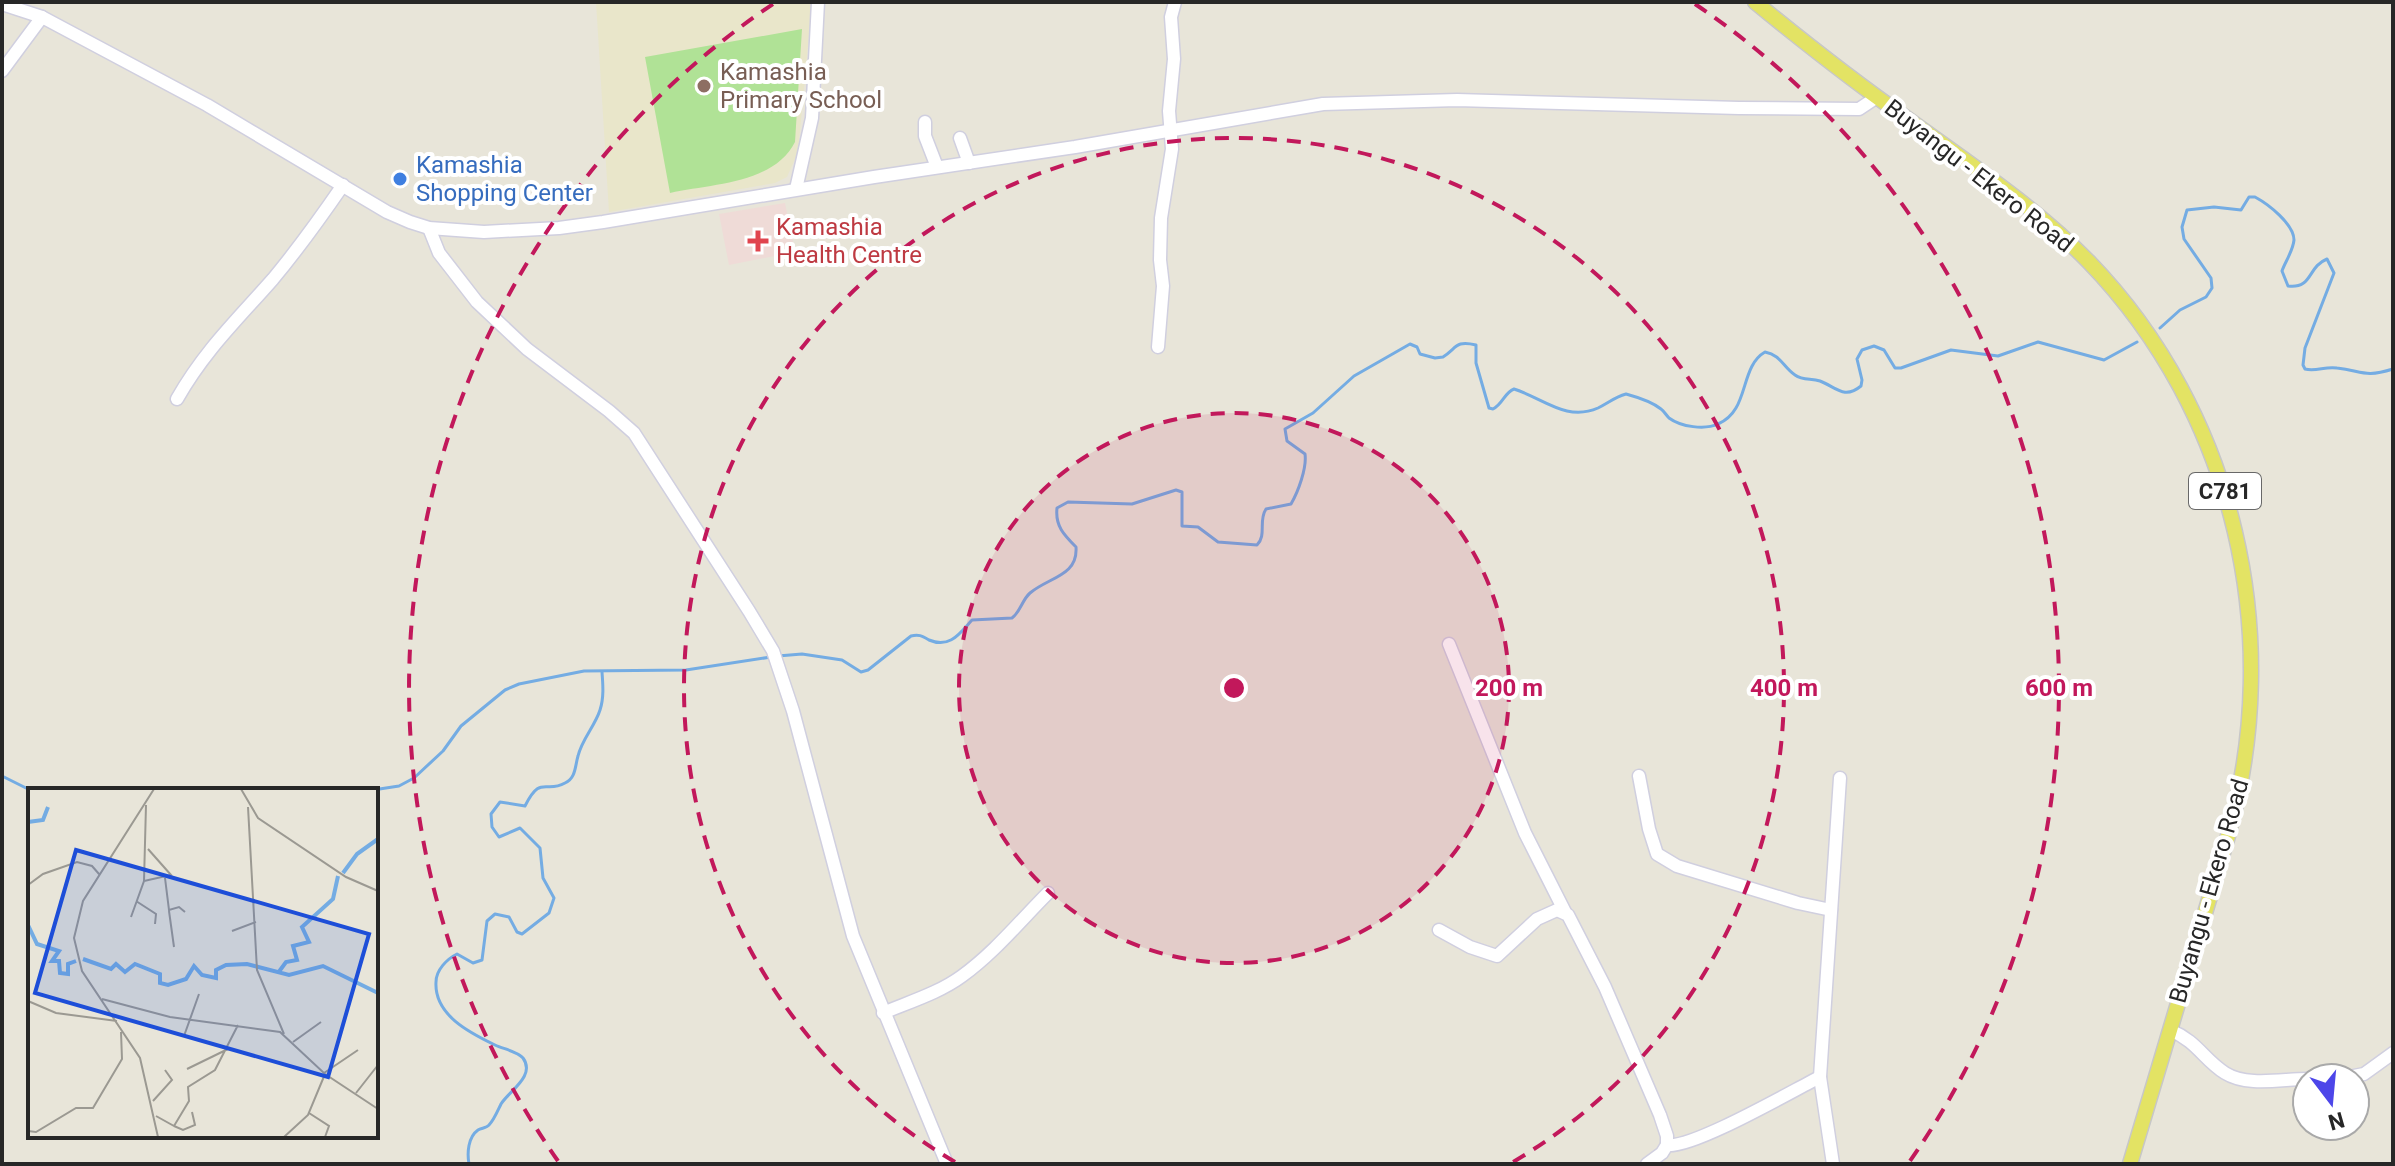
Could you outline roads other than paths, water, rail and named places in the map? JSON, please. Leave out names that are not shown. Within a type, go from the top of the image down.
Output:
[{"type":"main road","name":"Buyangu - Ekero Road","points":[[1755,2],[1877,97],[1994,182],[2090,263],[2119,296],[2174,374],[2193,410],[2227,497],[2245,575],[2250,614],[2252,672],[2249,726],[2235,811],[2130,1164]]},
{"type":"street","points":[[796,189],[812,118],[818,2]]},
{"type":"street","points":[[1158,347],[1163,286],[1161,218],[1170,171],[1169,111],[1174,59],[1171,17],[1175,2]]},
{"type":"street","points":[[2,4],[35,10],[207,105],[387,212],[429,228],[484,232],[559,228],[1323,104],[1457,100],[1859,109],[1877,97]]},
{"type":"street","points":[[2,71],[35,10]]},
{"type":"street","points":[[925,122],[925,136],[937,167]]},
{"type":"street","points":[[960,138],[969,163]]},
{"type":"street","points":[[177,399],[214,343],[288,260],[343,185]]},
{"type":"street","points":[[429,228],[439,253],[477,302],[527,349],[634,433],[775,657],[793,711],[853,936],[947,1164]]},
{"type":"street","points":[[1449,644],[1525,833],[1605,987],[1660,1115],[1667,1145],[1647,1164]]},
{"type":"street","points":[[1639,776],[1657,854],[1677,866],[1831,910]]},
{"type":"street","points":[[1833,1164],[1820,1077],[1840,778]]},
{"type":"street","points":[[883,1013],[961,977],[992,951],[1048,893]]},
{"type":"street","points":[[1439,930],[1470,947],[1497,956],[1545,913],[1565,912]]},
{"type":"street","points":[[2170,1030],[2195,1044],[2215,1065],[2233,1077],[2248,1080],[2291,1079]]},
{"type":"street","points":[[2371,1069],[2393,1053]]},
{"type":"street","points":[[1667,1145],[1682,1144],[1703,1135],[1820,1077]]},
{"type":"waterway","points":[[2160,328],[2180,310],[2206,297],[2212,288],[2211,278],[2184,239],[2182,227],[2187,210],[2214,207],[2241,210],[2249,197],[2255,197],[2279,215],[2293,234],[2292,248],[2282,271],[2288,286],[2302,284],[2327,259],[2334,273],[2305,348],[2305,369],[2333,368],[2369,373],[2393,369]]},
{"type":"waterway","points":[[778,656],[802,654],[842,660],[861,672],[868,670],[911,636],[918,635],[936,642],[949,641],[972,620],[1012,618],[1030,593],[1061,575],[1072,564],[1076,547],[1061,530],[1057,520],[1057,508],[1068,502],[1132,504],[1176,490],[1182,492],[1182,526],[1198,527],[1218,542],[1257,545],[1262,537],[1266,509],[1291,504],[1303,473],[1305,454],[1287,441],[1285,429],[1313,413],[1354,376],[1410,344],[1417,347],[1420,354],[1435,358],[1443,357],[1460,344],[1476,345],[1476,363],[1489,408],[1496,407],[1514,389],[1565,411],[1575,412],[1598,408],[1626,394],[1653,404],[1674,421],[1700,427],[1713,426],[1728,418],[1740,399],[1751,368],[1765,352],[1775,356],[1798,377],[1850,392],[1861,386],[1857,359],[1862,350],[1874,346],[1884,350],[1895,368],[1901,368],[1951,350],[1998,356],[2038,342],[2104,360],[2137,342]]},
{"type":"waterway","points":[[378,789],[399,786],[414,778],[443,751],[461,726],[505,690],[519,684],[584,671],[686,670],[771,657]]},
{"type":"waterway","points":[[469,1164],[468,1150],[472,1137],[491,1123],[501,1104],[524,1077],[526,1065],[517,1054],[485,1040],[455,1021],[441,1004],[436,978],[443,965],[457,954],[473,963],[482,960],[487,921],[495,914],[509,917],[517,932],[522,934],[549,913],[554,898],[543,878],[540,848],[520,828],[499,837],[492,827],[491,814],[500,802],[525,806],[535,790],[558,786],[571,778],[585,738],[600,710],[602,672]]},
{"type":"waterway","points":[[2,776],[28,789]]},
{"type":"place","name":"Kamashia Primary School","points":[[704,86]]},
{"type":"place","name":"Kamashia Shopping Center","points":[[400,179]]},
{"type":"place","name":"Kamashia Health Centre","points":[[758,241]]}]
